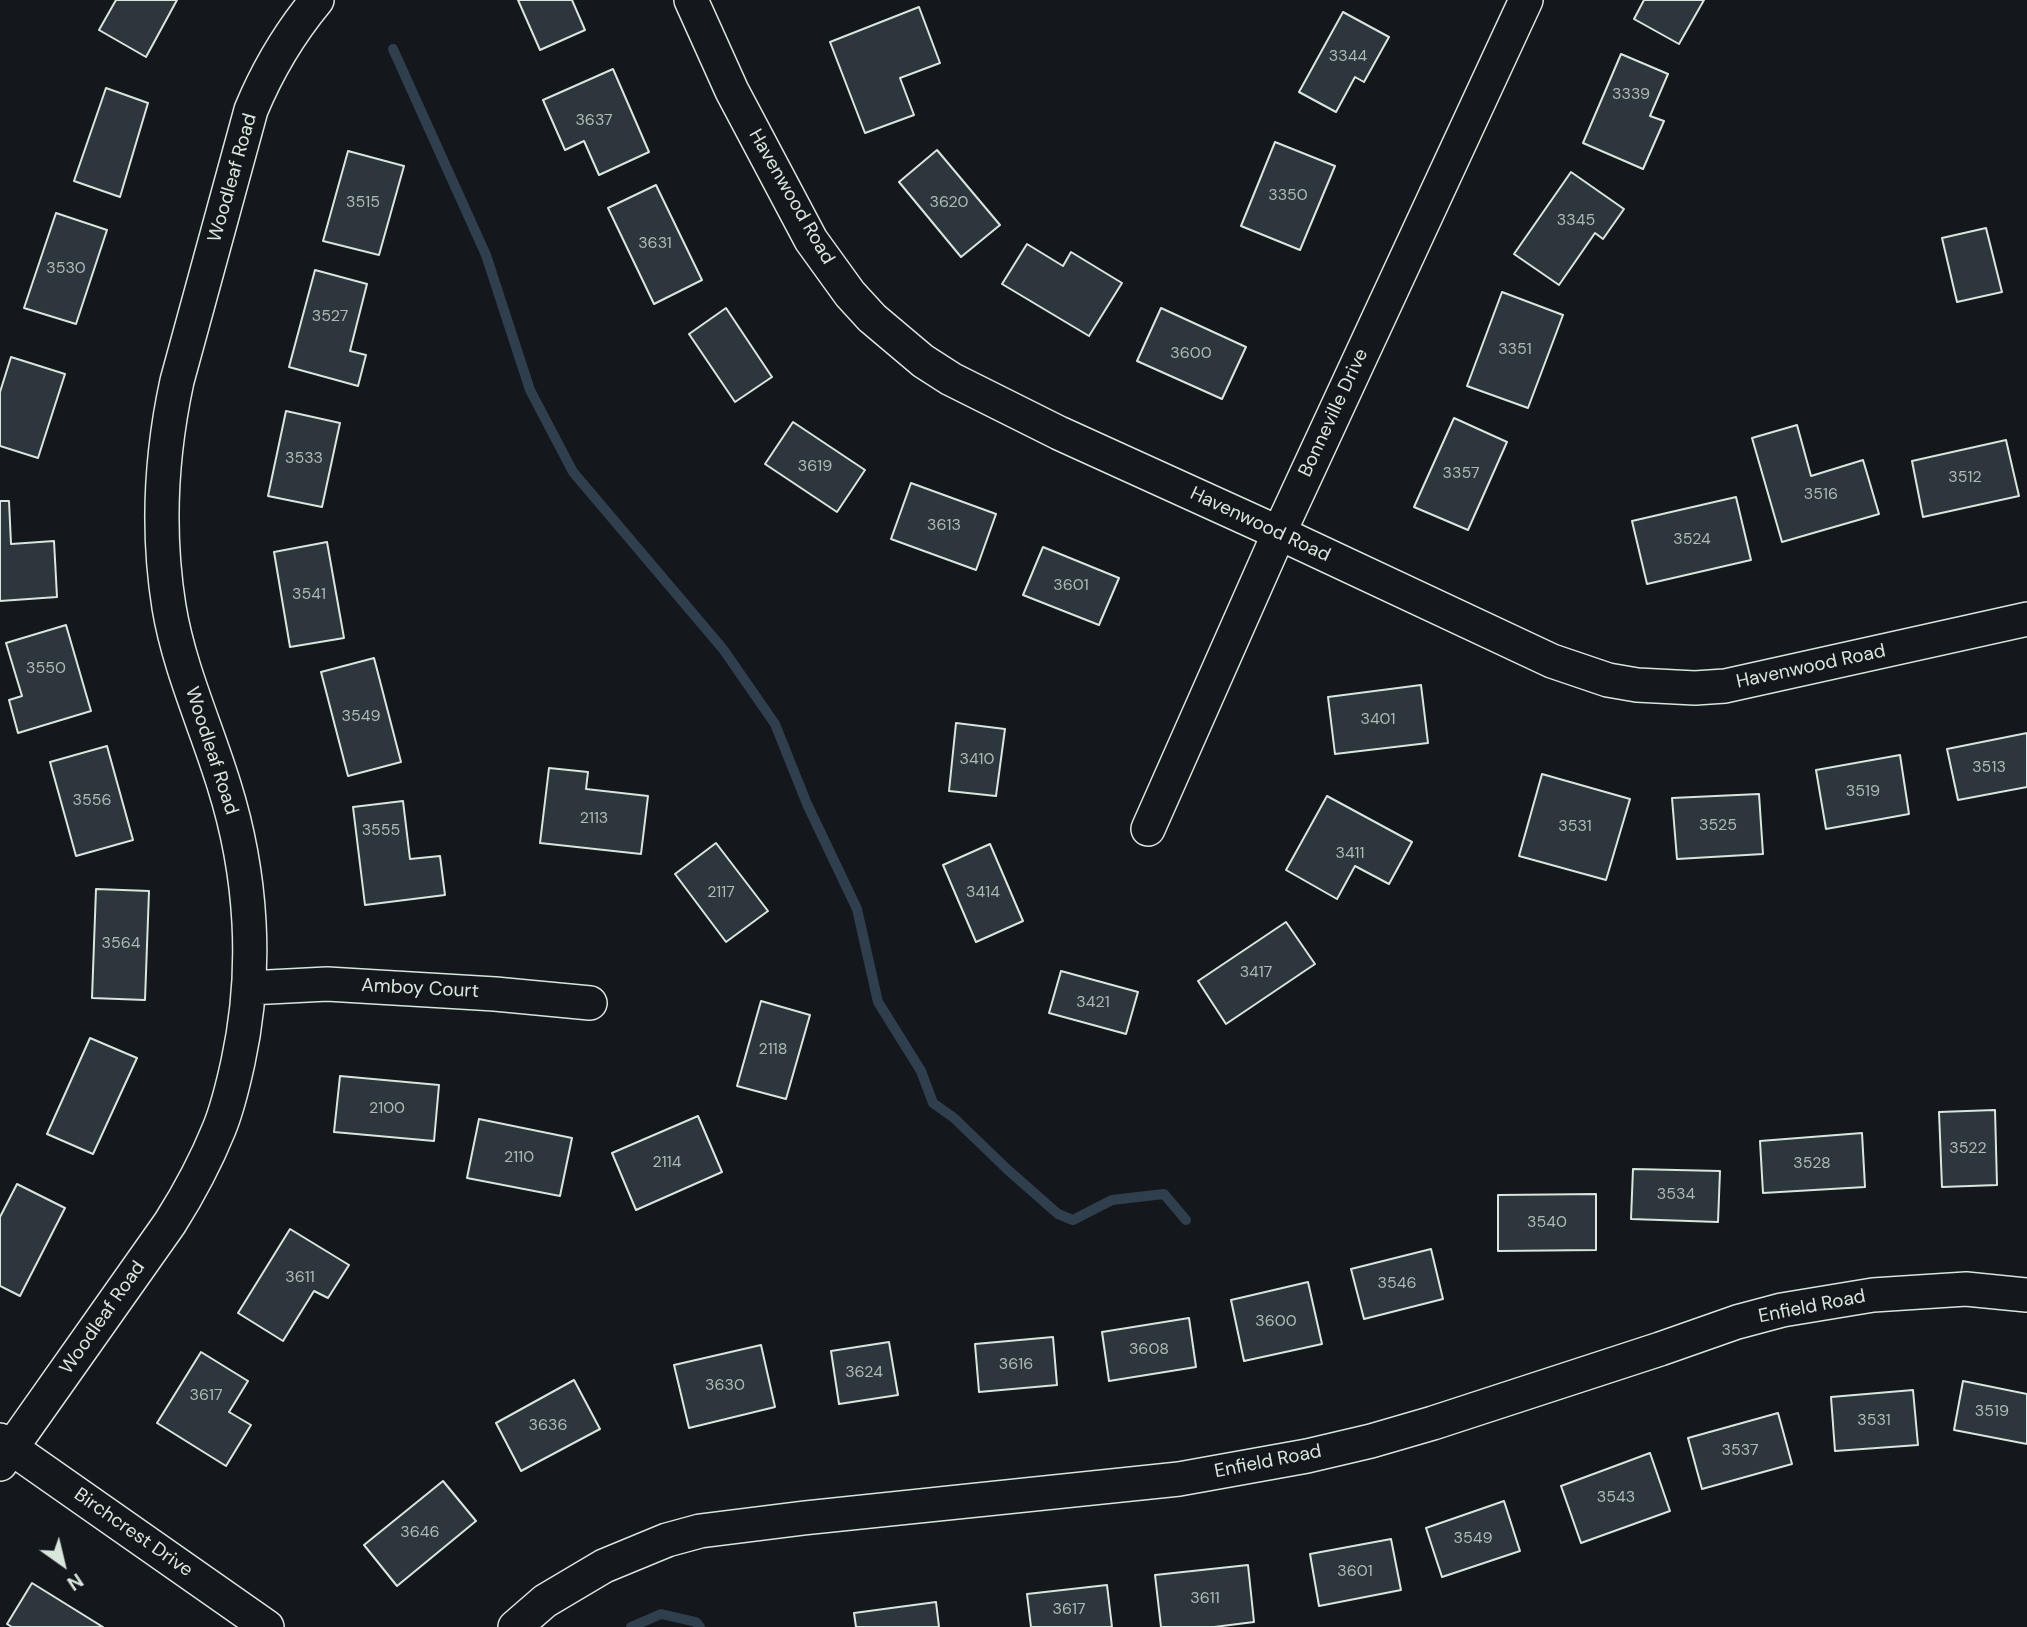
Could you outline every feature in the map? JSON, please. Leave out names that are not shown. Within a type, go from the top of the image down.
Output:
[{"type":"street","name":"Woodleaf Road","points":[[4,1450],[170,1223],[189,1192],[220,1128],[231,1094],[246,1024],[249,989],[250,950],[244,874],[225,786],[172,622],[164,571],[161,495],[169,418],[177,381],[251,110],[263,82],[293,29],[317,0]]},
{"type":"street","name":"Havenwood Road","points":[[691,0],[732,91],[811,240],[849,294],[872,318],[923,361],[951,379],[1059,433],[1552,661],[1608,680],[1637,685],[1695,688],[1725,685],[2027,619]]},
{"type":"street","name":"Bonneville Drive","points":[[1148,830],[1279,533],[1525,0]]},
{"type":"street","name":"Amboy Court","points":[[249,989],[327,984],[495,993],[590,1003]]},
{"type":"street","name":"Enfield Road","points":[[515,1627],[545,1601],[604,1566],[667,1540],[700,1531],[1204,1475],[1371,1441],[1737,1322],[1782,1310],[1887,1294],[1966,1289],[2027,1295]]},
{"type":"street","name":"Birchcrest Drive","points":[[4,1450],[267,1627]]},
{"type":"building","points":[[116,0],[177,0],[146,57],[99,30]]},
{"type":"building","points":[[518,0],[572,0],[585,30],[540,50]]},
{"type":"building","points":[[1644,0],[1704,0],[1679,44],[1634,19]]},
{"type":"building","points":[[919,7],[940,63],[900,78],[914,115],[865,133],[830,42]]},
{"type":"building","points":[[1343,12],[1389,37],[1364,82],[1355,77],[1336,112],[1299,92]]},
{"type":"building","points":[[1621,54],[1668,74],[1650,116],[1664,121],[1643,169],[1583,143]]},
{"type":"building","points":[[613,69],[649,152],[599,175],[584,141],[565,150],[543,100]]},
{"type":"building","points":[[106,88],[148,103],[120,197],[74,181]]},
{"type":"building","points":[[1275,142],[1335,166],[1300,250],[1241,226]]},
{"type":"building","points":[[937,150],[1000,225],[961,257],[899,182]]},
{"type":"building","points":[[348,151],[404,166],[379,255],[323,241]]},
{"type":"building","points":[[1571,172],[1624,209],[1603,239],[1595,233],[1559,285],[1514,254]]},
{"type":"building","points":[[656,185],[702,280],[654,304],[608,208]]},
{"type":"building","points":[[56,213],[107,230],[76,324],[24,308]]},
{"type":"building","points":[[1986,228],[2002,292],[1957,302],[1942,238]]},
{"type":"building","points":[[1027,244],[1063,266],[1071,252],[1122,283],[1089,336],[1002,284]]},
{"type":"building","points":[[315,270],[367,284],[350,351],[366,355],[358,386],[289,367]]},
{"type":"building","points":[[1502,292],[1563,315],[1528,408],[1467,386]]},
{"type":"building","points":[[726,308],[772,377],[735,402],[689,334]]},
{"type":"building","points":[[1161,308],[1246,347],[1222,399],[1137,361]]},
{"type":"building","points":[[11,357],[65,374],[38,458],[0,446],[0,392]]},
{"type":"building","points":[[286,411],[340,423],[322,507],[268,496]]},
{"type":"building","points":[[1454,418],[1507,442],[1468,530],[1414,507]]},
{"type":"building","points":[[793,422],[865,470],[837,512],[765,464]]},
{"type":"building","points":[[1797,425],[1811,476],[1863,460],[1879,514],[1782,542],[1752,438]]},
{"type":"building","points":[[2006,440],[2019,496],[1923,517],[1912,461]]},
{"type":"building","points":[[911,483],[996,514],[976,570],[891,539]]},
{"type":"building","points":[[1736,497],[1751,560],[1647,584],[1632,521]]},
{"type":"building","points":[[0,501],[9,501],[11,544],[54,541],[57,597],[0,601]]},
{"type":"building","points":[[327,542],[344,638],[290,647],[274,552]]},
{"type":"building","points":[[1043,547],[1119,578],[1099,625],[1023,595]]},
{"type":"building","points":[[66,625],[91,711],[18,733],[9,700],[22,696],[6,643]]},
{"type":"building","points":[[374,658],[401,762],[348,776],[321,672]]},
{"type":"building","points":[[1421,685],[1428,743],[1335,754],[1328,697]]},
{"type":"building","points":[[956,723],[1005,729],[996,796],[949,791]]},
{"type":"building","points":[[2027,733],[2027,787],[1958,800],[1947,749]]},
{"type":"building","points":[[107,746],[133,840],[76,856],[50,762]]},
{"type":"building","points":[[1900,755],[1909,814],[1826,829],[1816,770]]},
{"type":"building","points":[[549,768],[588,772],[586,789],[648,796],[641,854],[540,843]]},
{"type":"building","points":[[1542,774],[1630,799],[1606,880],[1519,856]]},
{"type":"building","points":[[1759,794],[1763,854],[1677,859],[1672,798]]},
{"type":"building","points":[[1327,796],[1412,842],[1389,884],[1355,866],[1337,899],[1286,870]]},
{"type":"building","points":[[403,801],[410,859],[440,856],[445,895],[365,905],[353,807]]},
{"type":"building","points":[[716,843],[768,911],[726,942],[675,874]]},
{"type":"building","points":[[990,844],[1023,921],[976,942],[943,865]]},
{"type":"building","points":[[96,889],[149,891],[145,1000],[92,998]]},
{"type":"building","points":[[1286,922],[1315,964],[1226,1024],[1198,981]]},
{"type":"building","points":[[1061,971],[1138,992],[1126,1034],[1049,1013]]},
{"type":"building","points":[[761,1001],[810,1015],[786,1099],[737,1086]]},
{"type":"building","points":[[90,1038],[137,1058],[93,1154],[47,1134]]},
{"type":"building","points":[[340,1076],[439,1085],[434,1141],[334,1132]]},
{"type":"building","points":[[1995,1110],[1997,1185],[1942,1187],[1939,1112]]},
{"type":"building","points":[[698,1116],[722,1172],[636,1210],[612,1153]]},
{"type":"building","points":[[479,1119],[572,1138],[560,1196],[467,1178]]},
{"type":"building","points":[[1862,1133],[1865,1187],[1763,1193],[1760,1141]]},
{"type":"building","points":[[1633,1169],[1720,1171],[1718,1222],[1631,1219]]},
{"type":"building","points":[[17,1184],[65,1208],[20,1296],[0,1286],[0,1217]]},
{"type":"building","points":[[1596,1194],[1596,1250],[1498,1251],[1498,1195]]},
{"type":"building","points":[[290,1229],[349,1265],[328,1298],[314,1291],[283,1341],[238,1313]]},
{"type":"building","points":[[1431,1249],[1443,1299],[1364,1319],[1351,1269]]},
{"type":"building","points":[[1308,1282],[1322,1344],[1244,1361],[1231,1300]]},
{"type":"building","points":[[1189,1318],[1196,1367],[1109,1381],[1102,1332]]},
{"type":"building","points":[[1053,1337],[1057,1385],[979,1392],[975,1344]]},
{"type":"building","points":[[889,1342],[898,1395],[839,1404],[831,1351]]},
{"type":"building","points":[[761,1345],[775,1407],[689,1428],[674,1365]]},
{"type":"building","points":[[201,1352],[248,1381],[229,1412],[251,1425],[226,1466],[157,1423]]},
{"type":"building","points":[[574,1380],[600,1429],[521,1471],[496,1423]]},
{"type":"building","points":[[1963,1381],[2027,1394],[2027,1444],[1954,1430]]},
{"type":"building","points":[[1913,1390],[1918,1445],[1835,1451],[1831,1397]]},
{"type":"building","points":[[1778,1413],[1792,1464],[1702,1489],[1688,1438]]},
{"type":"building","points":[[1650,1453],[1670,1511],[1581,1543],[1561,1486]]},
{"type":"building","points":[[443,1481],[476,1521],[397,1586],[364,1545]]},
{"type":"building","points":[[1504,1501],[1520,1551],[1442,1577],[1426,1528]]},
{"type":"building","points":[[1391,1539],[1401,1590],[1319,1606],[1310,1554]]},
{"type":"building","points":[[1248,1565],[1254,1622],[1214,1627],[1161,1627],[1155,1575]]},
{"type":"building","points":[[32,1583],[103,1627],[12,1627],[7,1624]]},
{"type":"building","points":[[1107,1585],[1112,1627],[1031,1627],[1027,1594]]},
{"type":"building","points":[[936,1602],[939,1627],[856,1627],[854,1613]]},
{"type":"waterway","points":[[393,49],[486,255],[530,390],[573,472],[723,649],[775,724],[807,804],[857,909],[878,1002],[921,1071],[933,1103],[954,1118],[1058,1214],[1073,1220],[1112,1200],[1164,1194],[1186,1220]]},
{"type":"waterway","points":[[631,1627],[661,1614],[696,1622],[700,1627]]}]
